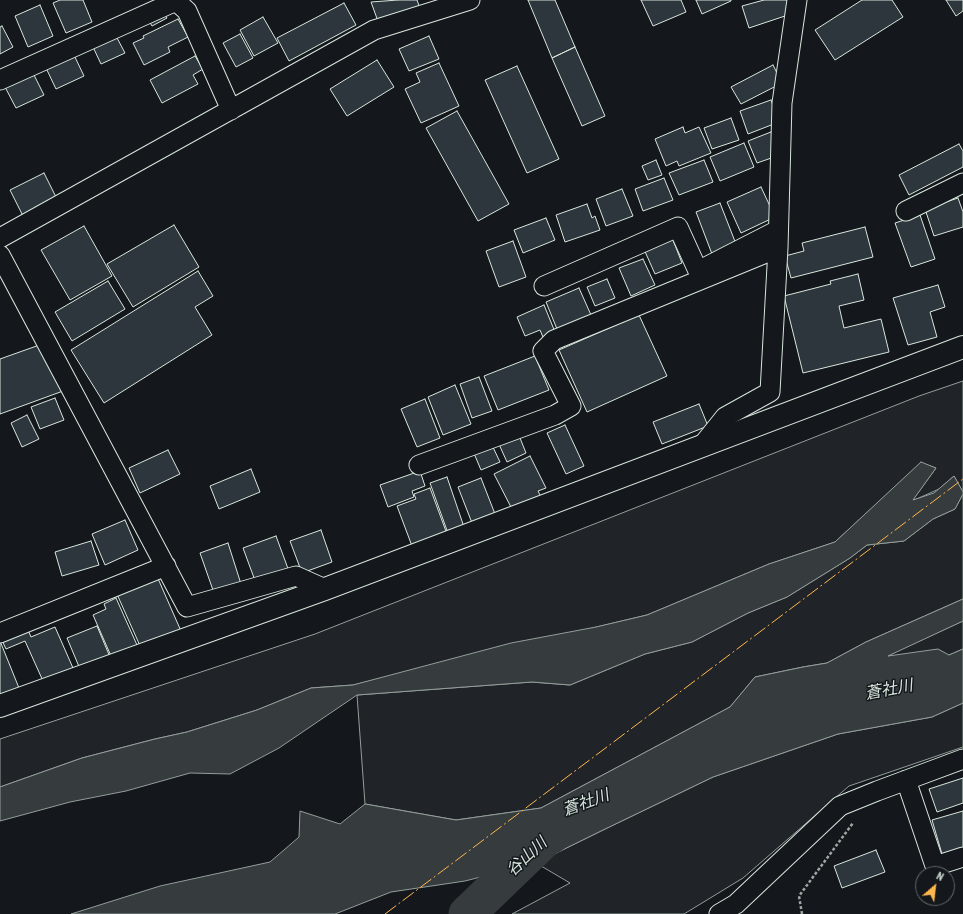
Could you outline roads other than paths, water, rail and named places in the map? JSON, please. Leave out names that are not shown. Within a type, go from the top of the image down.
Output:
[{"type":"street","points":[[0,238],[374,30],[470,0]]},
{"type":"street","points":[[700,446],[725,417],[770,392],[778,239],[782,103],[797,0]]},
{"type":"street","points":[[0,80],[176,1],[187,11],[231,110]]},
{"type":"street","points":[[906,210],[963,183]]},
{"type":"street","points":[[544,286],[678,227],[698,271],[778,239]]},
{"type":"street","points":[[419,465],[555,414],[571,406],[543,351],[554,340],[778,239]]},
{"type":"street","points":[[0,255],[187,607],[296,576],[325,589]]},
{"type":"street","points":[[0,706],[325,589],[963,347]]},
{"type":"street","points":[[0,633],[166,566]]},
{"type":"street","points":[[719,914],[736,904],[840,806],[906,780],[963,760]]},
{"type":"street","points":[[906,780],[935,866],[963,857]]},
{"type":"water","points":[[921,462],[936,468],[913,500],[934,493],[954,476],[963,492],[955,509],[933,519],[904,541],[867,545],[850,558],[787,597],[748,613],[692,642],[645,654],[570,685],[532,682],[357,695],[279,748],[230,774],[190,773],[126,791],[70,802],[0,821],[0,787],[82,758],[187,732],[257,710],[311,688],[353,685],[511,643],[596,627],[647,615],[769,564],[835,542]]},
{"type":"water","name":"蒼社川","points":[[963,599],[963,621],[888,656],[938,649],[949,655],[963,649],[963,703],[932,717],[838,734],[713,777],[536,863],[465,881],[391,892],[335,914],[71,914],[160,886],[270,862],[299,837],[300,811],[340,824],[365,804],[456,820],[541,808],[730,707],[755,677],[827,663],[866,642]]},
{"type":"waterway","name":"谷山川","points":[[467,914],[546,838],[552,835]]}]
